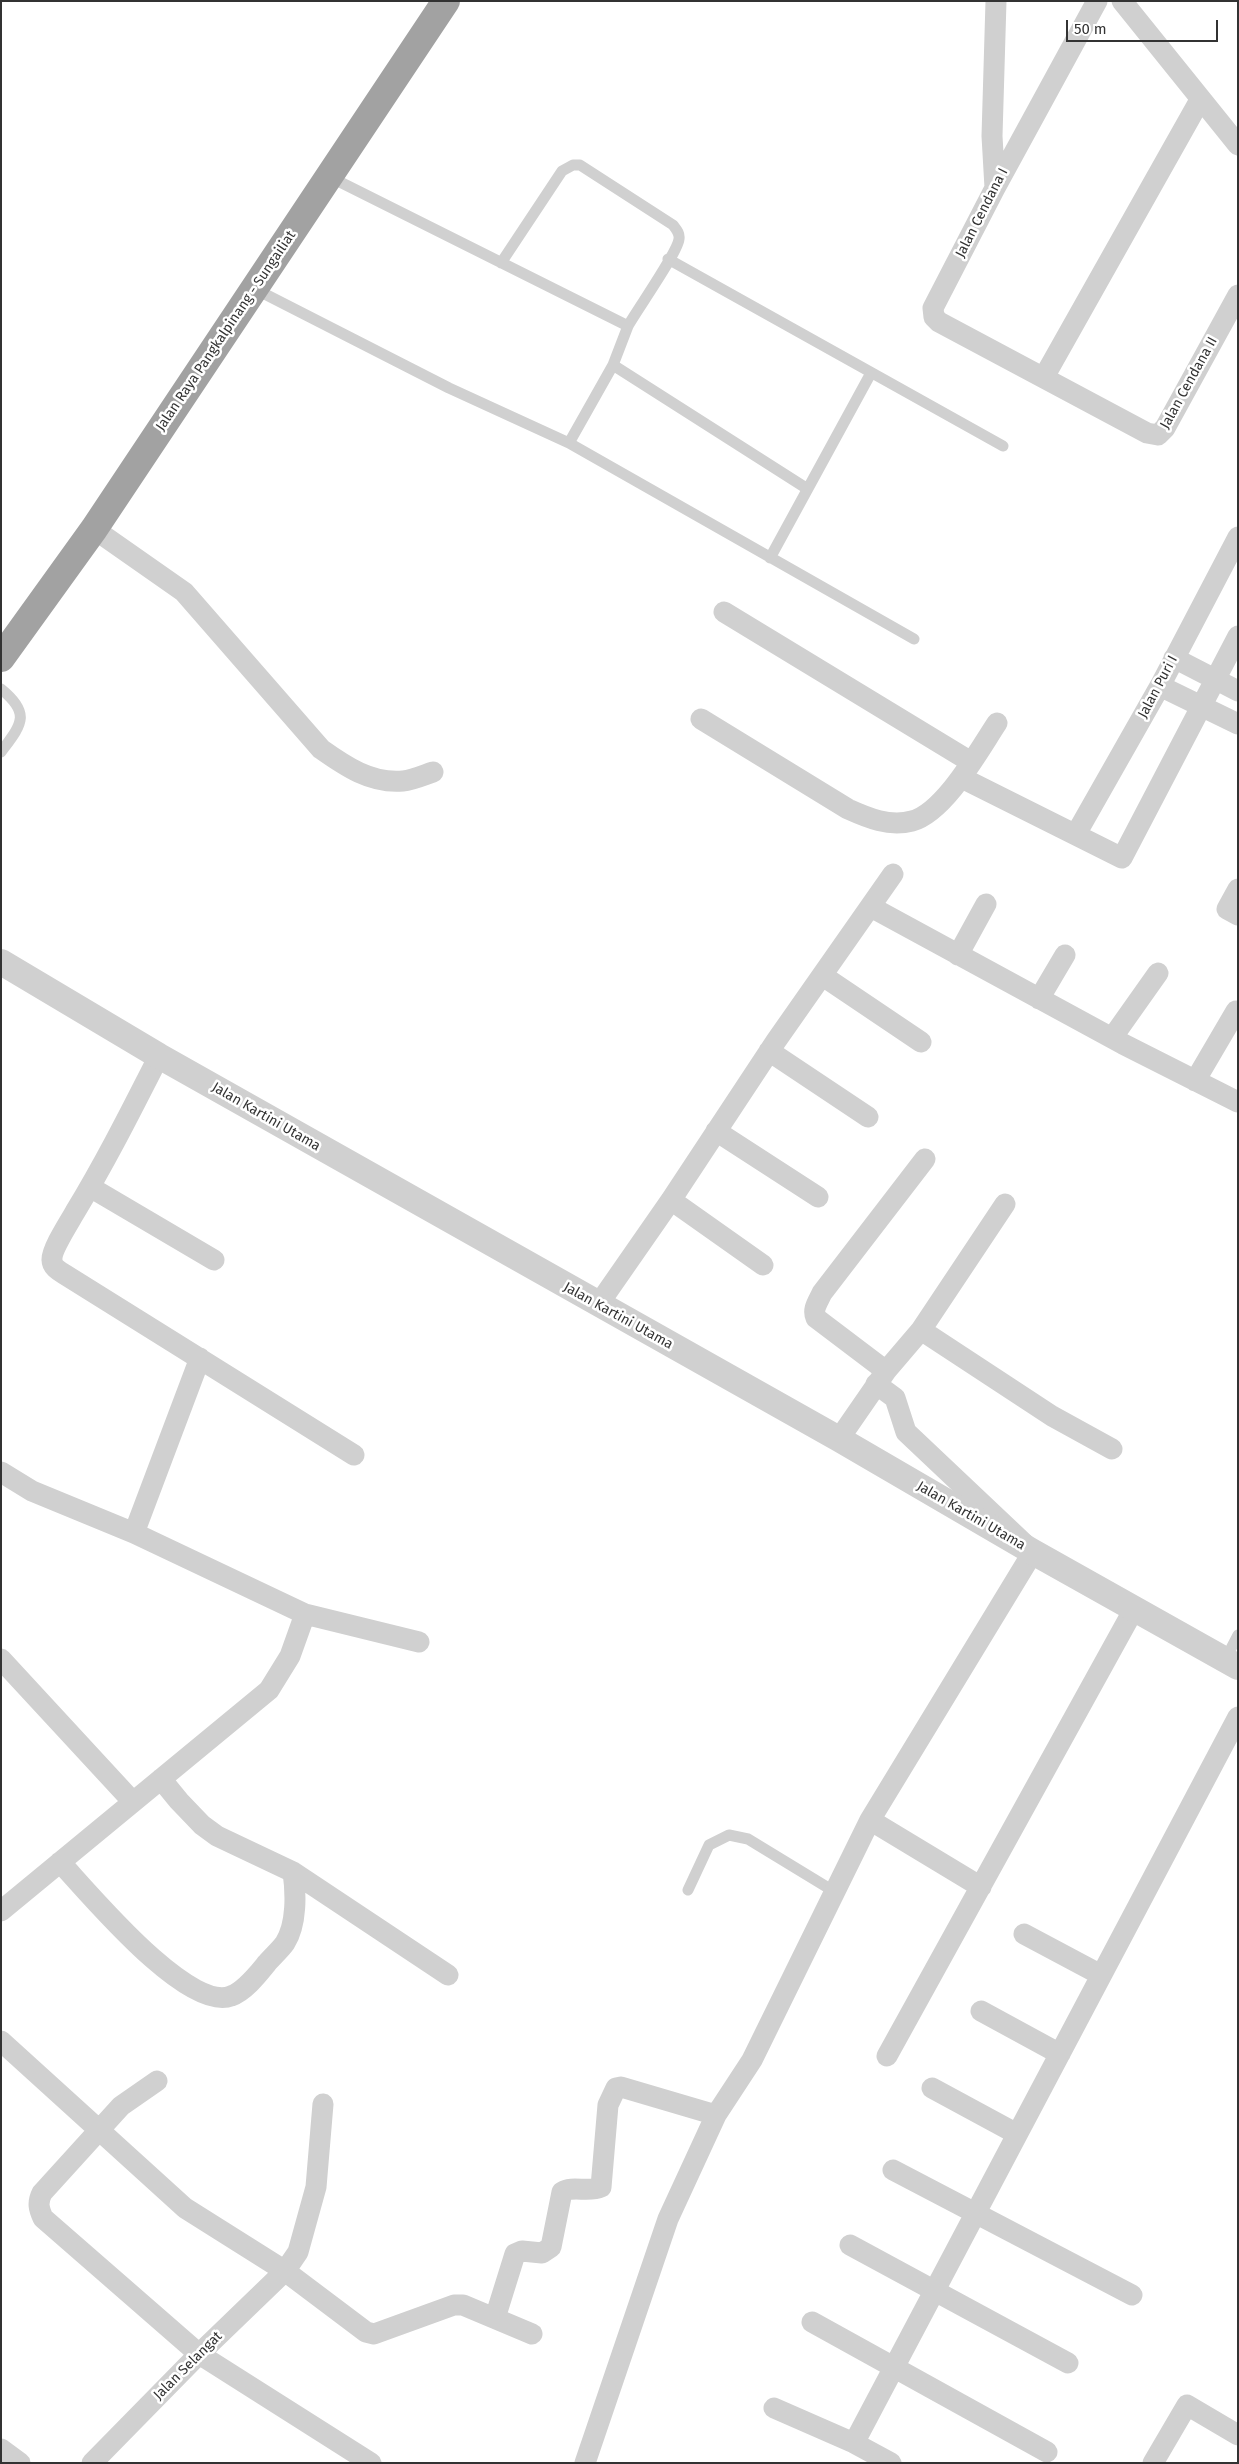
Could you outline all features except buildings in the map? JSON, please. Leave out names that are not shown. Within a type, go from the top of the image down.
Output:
[{"type":"highway","name":"Jalan Raya Pangkalpinang - Sungailiat","points":[[1,658],[94,529],[446,1]]},
{"type":"street","points":[[995,188],[992,136],[996,1]]},
{"type":"street","name":"Jalan Cendana I","points":[[1044,377],[939,322],[933,313],[933,308],[995,188],[1098,1]]},
{"type":"street","points":[[1122,1],[1238,145]]},
{"type":"street","points":[[1044,377],[1200,100]]},
{"type":"street","name":"Jalan Cendana II","points":[[1044,377],[1147,433],[1158,435],[1165,428],[1238,295]]},
{"type":"street","points":[[94,529],[184,592],[321,749],[359,773],[382,781],[404,781],[433,772]]},
{"type":"street","name":"Jalan Puri I","points":[[1076,834],[1160,686],[1238,537]]},
{"type":"street","points":[[724,612],[967,770],[1076,834],[1122,858],[1238,636]]},
{"type":"street","points":[[1174,658],[1238,691]]},
{"type":"street","points":[[1160,686],[1238,724]]},
{"type":"street","points":[[702,719],[848,809],[869,819],[887,823],[913,821],[929,811],[967,770],[997,723]]},
{"type":"street","points":[[598,1305],[671,1200],[769,1051],[893,874]]},
{"type":"street","points":[[1238,889],[1227,909],[1238,915]]},
{"type":"street","points":[[958,955],[986,904]]},
{"type":"street","points":[[870,907],[1112,1038],[1238,1102]]},
{"type":"street","points":[[1039,999],[1065,955]]},
{"type":"street","name":"Jalan Kartini Utama","points":[[1,962],[159,1056],[598,1305],[839,1439],[1231,1664]]},
{"type":"street","points":[[1112,1038],[1158,973]]},
{"type":"street","points":[[823,976],[921,1042]]},
{"type":"street","points":[[1195,1081],[1236,1011]]},
{"type":"street","points":[[769,1051],[868,1117]]},
{"type":"street","points":[[159,1056],[90,1187],[66,1228],[53,1254],[54,1266],[354,1455]]},
{"type":"street","points":[[716,1131],[818,1198]]},
{"type":"street","points":[[585,2463],[668,2218],[716,2115],[752,2060],[870,1820],[1034,1552],[906,1432],[895,1398],[881,1377],[816,1318],[814,1313],[822,1293],[925,1159]]},
{"type":"street","points":[[90,1187],[214,1260]]},
{"type":"street","points":[[671,1200],[763,1265]]},
{"type":"street","points":[[839,1439],[881,1377],[921,1330],[1005,1204]]},
{"type":"street","points":[[921,1330],[1052,1416],[1112,1449]]},
{"type":"street","points":[[134,1533],[200,1358]]},
{"type":"street","points":[[1,1472],[32,1491],[134,1533],[305,1614],[419,1642]]},
{"type":"street","points":[[887,2056],[1134,1609]]},
{"type":"street","points":[[1,1910],[269,1690],[290,1656],[305,1614]]},
{"type":"street","points":[[1,1659],[134,1802]]},
{"type":"street","points":[[854,2443],[1238,1717]]},
{"type":"street","points":[[161,1779],[178,1801],[202,1825],[217,1836],[292,1872],[448,1975]]},
{"type":"street","points":[[870,1820],[981,1887]]},
{"type":"street","points":[[60,1862],[154,1962],[192,1988],[213,1997],[231,1996],[251,1981],[285,1943],[292,1927],[295,1887],[292,1872]]},
{"type":"street","points":[[1024,1934],[1101,1975]]},
{"type":"street","points":[[981,2010],[1060,2054]]},
{"type":"street","points":[[1,2041],[185,2208],[285,2270],[366,2332],[374,2334],[454,2305],[463,2305],[532,2334]]},
{"type":"street","points":[[157,2081],[121,2106],[42,2194],[38,2200],[43,2218],[198,2354],[371,2463]]},
{"type":"street","points":[[495,2318],[515,2254],[522,2251],[542,2253],[551,2246],[562,2192],[568,2189],[590,2191],[601,2187],[608,2105],[616,2088],[621,2087],[716,2115]]},
{"type":"street","points":[[932,2088],[1018,2134]]},
{"type":"street","name":"Jalan Selangat","points":[[92,2463],[198,2354],[285,2270],[298,2252],[316,2187],[323,2104]]},
{"type":"street","points":[[892,2170],[1132,2295]]},
{"type":"street","points":[[850,2246],[1068,2363]]},
{"type":"street","points":[[812,2322],[892,2368],[1047,2452]]},
{"type":"street","points":[[1153,2463],[1187,2405],[1238,2435]]},
{"type":"street","points":[[774,2408],[854,2443],[890,2463]]},
{"type":"street","points":[[1,2449],[20,2463]]},
{"type":"lane","points":[[501,263],[562,171],[573,165],[580,166],[673,224],[679,240],[628,326],[613,365],[569,443]]},
{"type":"lane","points":[[328,176],[628,326]]},
{"type":"lane","points":[[668,259],[1003,446]]},
{"type":"lane","points":[[255,289],[449,388],[569,443],[914,639]]},
{"type":"lane","points":[[613,365],[806,488]]},
{"type":"lane","points":[[770,558],[806,488],[871,373]]},
{"type":"lane","points":[[1,689],[15,700],[21,710],[21,724],[1,752]]},
{"type":"lane","points":[[1231,1664],[1238,1635]]},
{"type":"lane","points":[[688,1890],[709,1845],[729,1835],[748,1839],[834,1892]]}]
